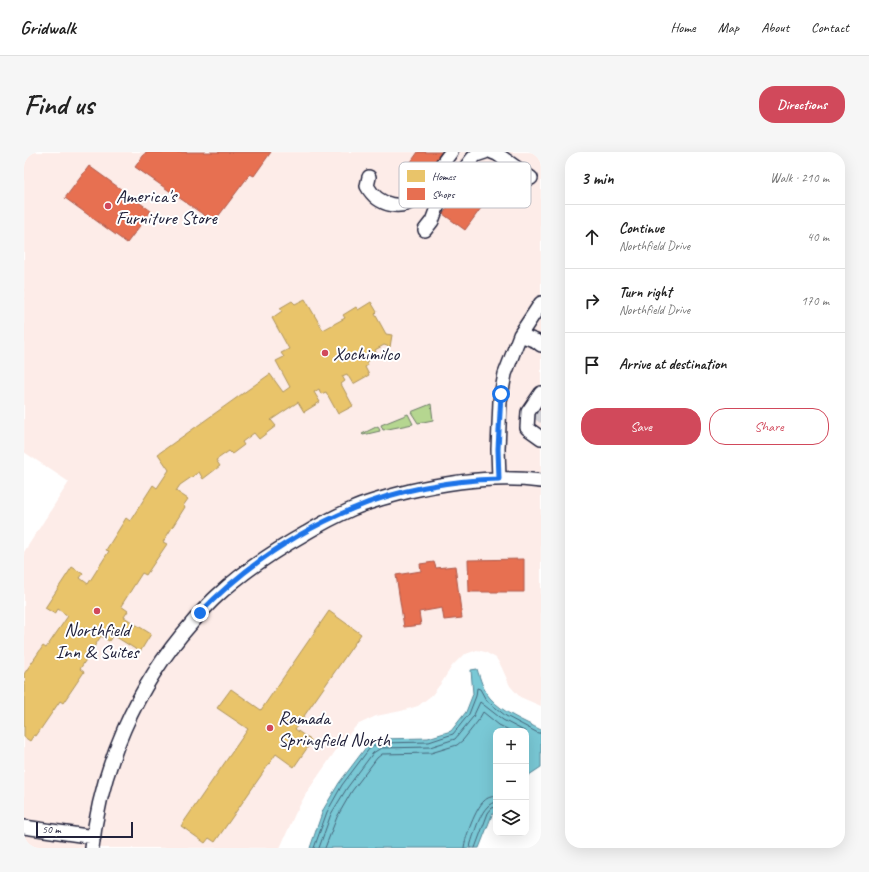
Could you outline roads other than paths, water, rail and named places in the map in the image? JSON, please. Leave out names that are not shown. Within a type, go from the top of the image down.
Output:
[{"type":"street","points":[[444,162],[451,152]]},
{"type":"street","points":[[470,162],[476,155],[485,152]]},
{"type":"street","points":[[492,152],[508,162]]},
{"type":"street","points":[[369,177],[367,186],[377,199],[390,204],[399,205]]},
{"type":"street","points":[[425,230],[432,221],[437,208]]},
{"type":"street","points":[[499,479],[498,449],[501,394],[505,374],[520,334],[541,303]]},
{"type":"street","points":[[520,334],[536,341],[541,345]]},
{"type":"street","points":[[536,430],[527,428],[528,412],[541,393]]},
{"type":"street","points":[[24,827],[93,842],[98,811],[109,768],[124,731],[154,674],[189,627],[216,597],[246,571],[279,548],[319,525],[352,509],[396,494],[426,487],[482,479],[520,478],[541,481]]},
{"type":"water","points":[[477,669],[485,691],[495,703],[514,716],[541,730],[541,767],[529,775],[529,728],[493,728],[493,814],[479,848],[310,848],[323,810],[339,783],[367,746],[378,739],[428,738],[451,731],[466,712],[473,694],[471,670]]},
{"type":"tunnel","points":[[535,419],[541,411]]},
{"type":"place","name":"America's Furniture Store","points":[[108,206]]},
{"type":"place","name":"Xochimilco","points":[[325,353]]},
{"type":"place","name":"Northfield Inn & Suites","points":[[97,611]]},
{"type":"place","name":"Ramada Springfield North","points":[[270,728]]}]
